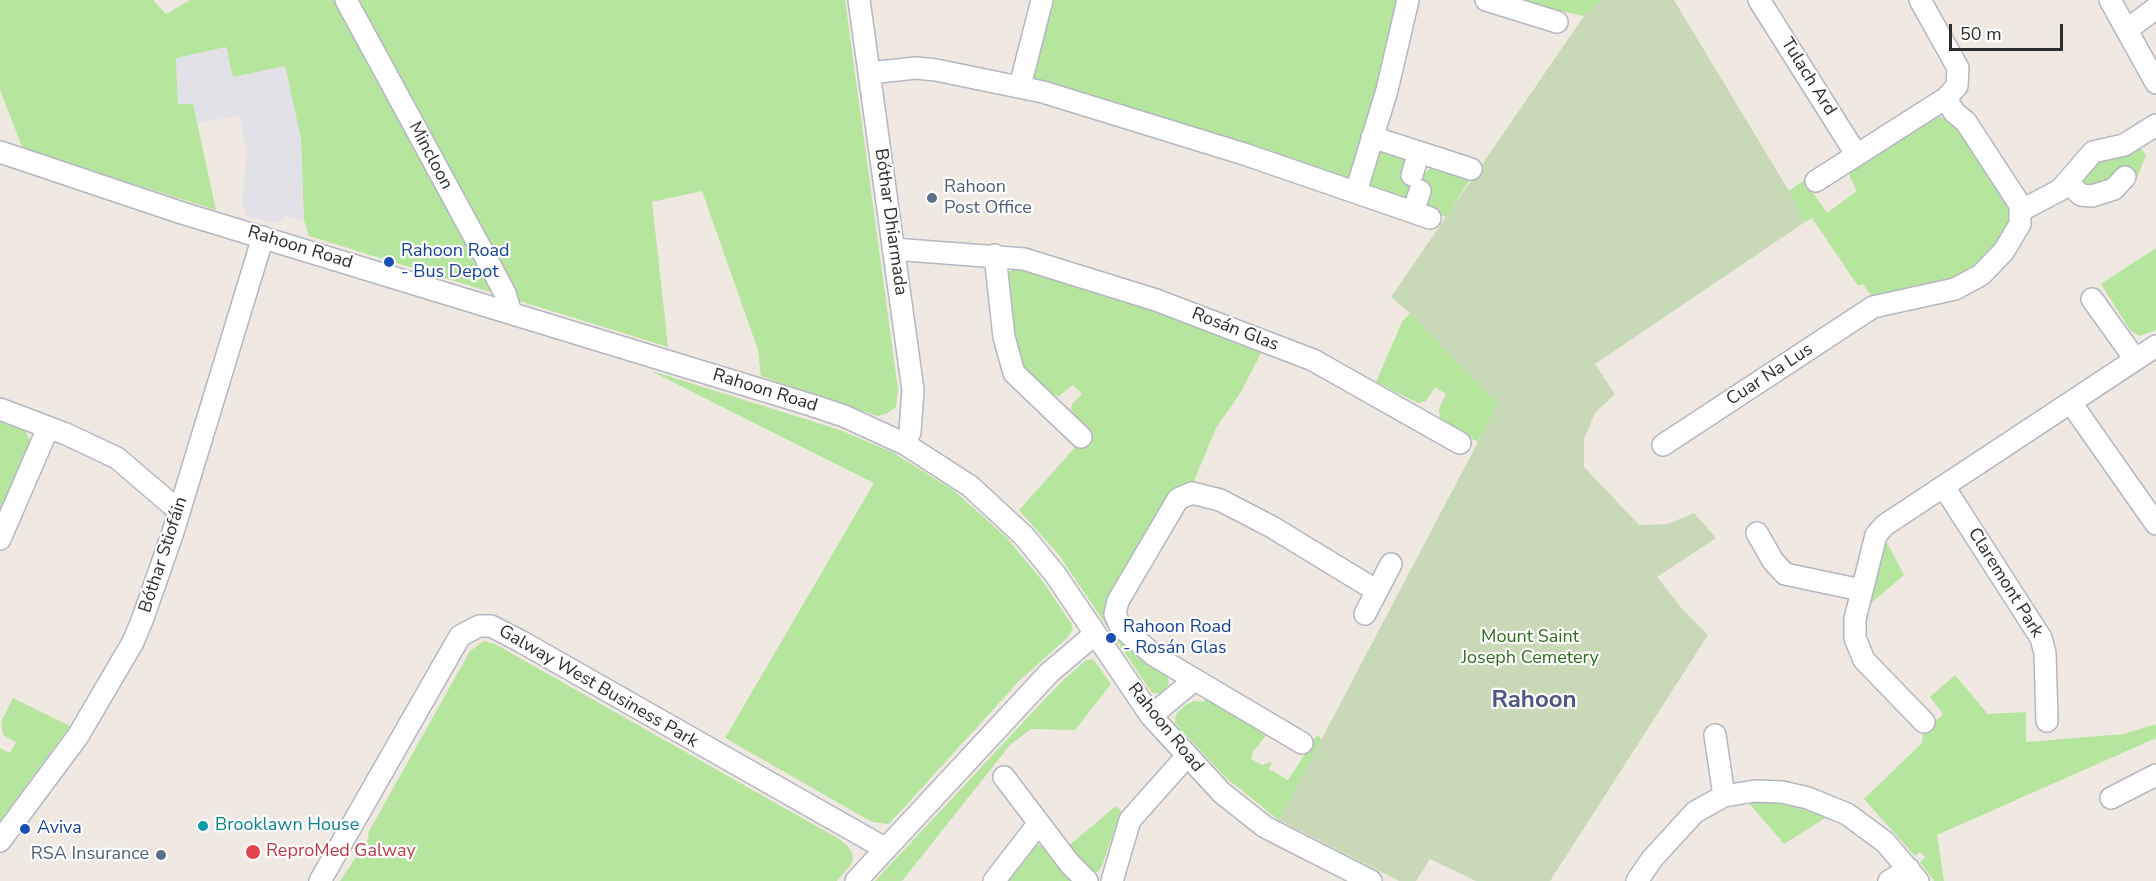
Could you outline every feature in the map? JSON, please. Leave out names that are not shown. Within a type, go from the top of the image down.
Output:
[{"type":"street","name":"Mincloon","points":[[346,0],[506,293],[511,313]]},
{"type":"street","name":"Bóthar Dhiarmada","points":[[859,0],[913,390],[910,432],[905,444]]},
{"type":"street","points":[[1020,86],[1042,0]]},
{"type":"street","points":[[1356,192],[1387,90],[1408,0]]},
{"type":"street","points":[[1486,0],[1557,22]]},
{"type":"street","name":"Tulach Ard","points":[[1760,0],[1856,154]]},
{"type":"street","points":[[1815,181],[1946,98],[1957,86],[1958,68],[1920,0]]},
{"type":"street","points":[[2110,0],[2156,83]]},
{"type":"street","points":[[2127,29],[2156,8]]},
{"type":"street","points":[[869,73],[916,68],[1020,86],[1144,122],[1422,215],[1416,183],[1419,152]]},
{"type":"street","points":[[1946,98],[1954,112],[1966,122],[2022,210],[2039,203],[2068,183],[2080,164],[2093,152],[2124,145],[2156,125]]},
{"type":"street","points":[[1372,137],[1471,169]]},
{"type":"street","name":"Rahoon Road","points":[[0,152],[263,237],[844,416],[905,444],[970,486],[1024,536],[1055,574],[1151,716],[1186,757],[1248,816],[1371,881]]},
{"type":"street","points":[[2068,183],[2081,195],[2089,197],[2114,189],[2125,177]]},
{"type":"street","name":"Cuar Na Lus","points":[[1663,445],[1876,305],[1942,293],[1981,275],[2011,242],[2020,224],[2022,210]]},
{"type":"street","name":"Bóthar Stiofáin","points":[[0,841],[78,736],[133,642],[153,592],[179,511],[263,237]]},
{"type":"street","name":"Rosán Glas","points":[[893,249],[995,255],[1048,265],[1156,300],[1313,360],[1460,443]]},
{"type":"street","points":[[995,255],[1004,337],[1014,373],[1081,436]]},
{"type":"street","points":[[2092,298],[2135,359]]},
{"type":"street","points":[[1924,722],[1864,660],[1858,649],[1854,623],[1870,551],[1879,531],[2156,345]]},
{"type":"street","points":[[2071,403],[2156,524]]},
{"type":"street","points":[[0,409],[117,458],[179,511]]},
{"type":"street","points":[[0,539],[48,428]]},
{"type":"street","name":"Claremont Park","points":[[1944,487],[2041,638],[2045,652],[2047,721]]},
{"type":"street","points":[[1302,743],[1193,681],[1155,656],[1128,634],[1116,619],[1118,601],[1178,499],[1184,495],[1203,494],[1232,505],[1272,527],[1377,591]]},
{"type":"street","points":[[1757,533],[1769,556],[1785,574],[1861,590]]},
{"type":"street","points":[[1365,614],[1391,564]]},
{"type":"street","name":"Galway West Business Park","points":[[320,881],[460,636],[479,626],[491,626],[515,638],[885,849]]},
{"type":"street","points":[[856,881],[1049,673],[1095,634]]},
{"type":"street","points":[[1151,716],[1193,681]]},
{"type":"street","points":[[1715,735],[1724,796]]},
{"type":"street","points":[[1112,881],[1130,820],[1186,757]]},
{"type":"street","points":[[2111,798],[2156,775]]},
{"type":"street","points":[[1004,777],[1070,864],[1087,881]]},
{"type":"street","points":[[1636,881],[1690,816],[1724,796],[1755,791],[1782,792],[1822,802],[1867,827],[1913,875]]},
{"type":"street","points":[[994,881],[1039,822]]},
{"type":"street","points":[[1888,881],[1913,875]]},
{"type":"shaded area","points":[[227,47],[233,77],[285,66],[301,138],[304,220],[285,216],[278,222],[272,223],[247,216],[242,203],[247,153],[240,116],[196,123],[193,104],[178,104],[176,58]]},
{"type":"green space","points":[[0,0],[153,0],[166,14],[190,0],[845,0],[898,389],[896,407],[886,414],[877,416],[761,376],[758,350],[702,191],[652,202],[668,347],[309,236],[304,220],[301,138],[285,66],[233,77],[226,47],[176,58],[178,104],[193,104],[216,210],[23,149],[0,90]]},
{"type":"green space","points":[[1049,0],[1401,0],[1382,80],[1350,177],[1346,179],[1035,81],[1032,74]]},
{"type":"green space","points":[[1510,0],[1601,0],[1584,16]]},
{"type":"green space","name":"Mount Saint Joseph Cemetery","points":[[1601,0],[1674,0],[1789,191],[1805,222],[1595,364],[1615,394],[1595,413],[1584,439],[1584,467],[1639,525],[1668,524],[1694,513],[1716,538],[1657,577],[1683,610],[1708,635],[1550,881],[1476,881],[1430,859],[1416,881],[1399,881],[1279,820],[1498,404],[1410,313],[1391,297],[1584,16]]},
{"type":"green space","points":[[1932,115],[1952,120],[2007,202],[2011,216],[2008,231],[1973,270],[1959,279],[1873,298],[1863,284],[1858,286],[1812,218],[1805,222],[1789,191],[1804,180],[1827,213],[1857,191],[1850,177],[1850,170]]},
{"type":"green space","points":[[2139,146],[2146,155],[2137,178],[2122,170],[2112,180],[2092,189],[2080,184],[2084,171],[2096,161]]},
{"type":"green space","points":[[1383,149],[1404,156],[1421,178],[1432,166],[1471,178],[1446,217],[1428,210],[1414,191],[1404,202],[1368,186],[1378,152]]},
{"type":"green space","points":[[2156,248],[2156,330],[2139,336],[2130,330],[2101,284]]},
{"type":"green space","points":[[1014,268],[1097,288],[1263,349],[1241,392],[1216,428],[1194,481],[1177,487],[1110,601],[1167,673],[1169,684],[1161,693],[1152,693],[1059,555],[1019,510],[1089,432],[1071,414],[1072,404],[1082,394],[1073,385],[1059,396],[1047,394],[1017,360],[1005,276]]},
{"type":"green space","points":[[1410,313],[1498,404],[1478,442],[1440,421],[1439,409],[1446,394],[1435,387],[1426,401],[1418,403],[1376,382],[1402,322]]},
{"type":"green space","points":[[649,370],[840,430],[892,452],[953,490],[1005,536],[1041,579],[1071,623],[1073,628],[1068,637],[1019,681],[889,824],[872,822],[725,738],[874,483]]},
{"type":"green space","points":[[0,421],[26,431],[28,438],[35,441],[0,521]]},
{"type":"green space","points":[[1884,537],[1904,575],[1863,610]]},
{"type":"green space","points":[[484,641],[495,644],[839,839],[852,853],[853,860],[849,867],[837,881],[340,881],[369,838],[368,833],[470,651]]},
{"type":"green space","points":[[1093,659],[1111,684],[1075,730],[1031,729],[1010,745],[902,881],[875,881],[1058,685],[1086,660]]},
{"type":"green space","points":[[1955,675],[1988,714],[2026,712],[2026,742],[2124,734],[2156,724],[2156,738],[1937,835],[1944,881],[1934,881],[1920,862],[1925,857],[1920,852],[1915,856],[1864,799],[1922,743],[1923,734],[1943,714],[1930,697]]},
{"type":"green space","points":[[13,698],[70,726],[0,821],[0,748],[10,753],[16,742],[3,735],[1,722]]},
{"type":"green space","points":[[1207,698],[1267,734],[1253,752],[1251,759],[1262,765],[1272,762],[1269,769],[1288,780],[1317,735],[1322,739],[1279,820],[1226,778],[1175,723],[1176,714],[1186,705],[1194,701],[1203,702]]},
{"type":"green space","points":[[1747,801],[1778,801],[1827,817],[1784,844]]},
{"type":"green space","points":[[1116,806],[1121,811],[1102,866],[1098,872],[1091,872],[1067,847]]},
{"type":"green space","points":[[1044,846],[1075,881],[1003,881],[1031,847]]},
{"type":"place","name":"Rahoon Post Office","points":[[932,198]]},
{"type":"place","name":"Rahoon Road - Bus Depot","points":[[389,262]]},
{"type":"place","name":"Rahoon Road - Rosán Glas","points":[[1111,638]]},
{"type":"place","name":"Brooklawn House","points":[[203,826]]},
{"type":"place","name":"Aviva","points":[[25,829]]},
{"type":"place","name":"ReproMed Galway","points":[[253,852]]},
{"type":"place","name":"RSA Insurance","points":[[161,855]]},
{"type":"district","name":"Rahoon","points":[[1534,701]]}]
